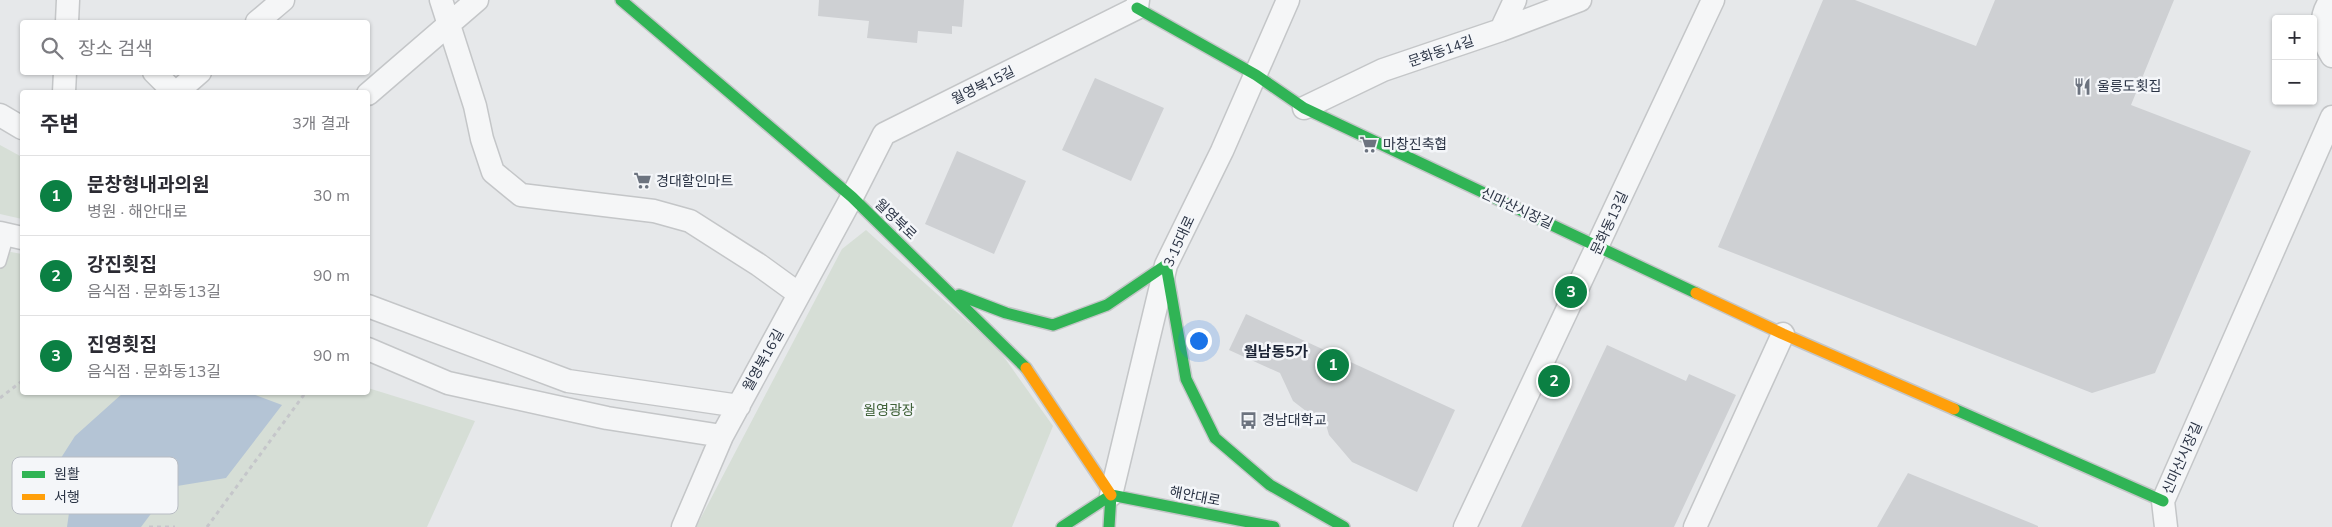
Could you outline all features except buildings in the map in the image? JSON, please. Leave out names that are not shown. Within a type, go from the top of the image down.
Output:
[{"type":"main road","name":"월영북로","points":[[621,0],[852,197],[1024,365],[1111,495]]},
{"type":"main road","name":"신마산시장길","points":[[1138,4],[1256,75],[1304,108],[1783,334],[2163,501]]},
{"type":"main road","points":[[948,290],[1006,313],[1053,325],[1107,305],[1166,265],[1186,379],[1215,438],[1270,485],[1344,527]]},
{"type":"main road","points":[[1062,527],[1111,495]]},
{"type":"main road","points":[[1109,527],[1111,495]]},
{"type":"main road","name":"해안대로","points":[[1111,495],[1269,527]]},
{"type":"street","points":[[67,20],[68,0]]},
{"type":"street","points":[[259,20],[283,0]]},
{"type":"street","points":[[440,0],[475,106],[482,139],[493,172],[521,195],[654,210],[690,221],[760,265],[799,294]]},
{"type":"street","points":[[370,92],[477,0]]},
{"type":"street","name":"3·15대로","points":[[1111,495],[1166,265],[1222,151],[1288,0]]},
{"type":"street","points":[[1501,30],[1515,0]]},
{"type":"street","name":"문화동14길","points":[[1304,108],[1382,70],[1501,30],[1580,0]]},
{"type":"street","name":"문화동13길","points":[[1465,527],[1713,0]]},
{"type":"street","points":[[2331,0],[2323,17],[2322,30],[2325,43],[2332,56]]},
{"type":"street","name":"월영북15길","points":[[852,197],[884,134],[1138,4]]},
{"type":"street","points":[[64,90],[65,75]]},
{"type":"street","points":[[157,75],[173,90]]},
{"type":"street","points":[[178,90],[196,75]]},
{"type":"street","points":[[0,114],[20,127]]},
{"type":"street","name":"신마산시장길","points":[[2163,501],[2332,117]]},
{"type":"street","name":"월영북16길","points":[[683,527],[722,436],[852,197]]},
{"type":"street","points":[[370,307],[568,382],[738,406]]},
{"type":"street","points":[[1695,527],[1783,334]]},
{"type":"street","points":[[370,351],[448,383],[607,418],[722,436]]},
{"type":"street","points":[[2163,501],[2166,527]]},
{"type":"lane","points":[[0,262],[10,235]]},
{"type":"path","points":[[0,398],[20,383]]},
{"type":"path","points":[[206,527],[304,395]]},
{"type":"path","points":[[148,527],[175,527]]},
{"type":"green space","points":[[0,145],[20,156],[20,219],[0,214]]},
{"type":"green space","name":"월영광장","points":[[866,230],[999,350],[1053,426],[1012,527],[696,527],[842,249]]},
{"type":"green space","points":[[0,250],[20,254],[20,395],[370,395],[370,389],[475,421],[427,527],[0,527]]},
{"type":"water","points":[[121,395],[255,395],[282,405],[226,478],[178,486],[178,457],[62,457],[75,436]]},
{"type":"water","points":[[69,514],[151,514],[141,527],[67,527]]},
{"type":"traffic: fast","points":[[621,0],[852,197],[1026,368]]},
{"type":"traffic: fast","points":[[1137,8],[1256,75],[1304,108],[1696,293]]},
{"type":"traffic: fast","points":[[959,295],[1006,313],[1053,325],[1107,305],[1166,265],[1186,379],[1215,438],[1270,485],[1344,527]]},
{"type":"traffic: fast","points":[[1954,409],[2163,501]]},
{"type":"traffic: fast","points":[[1111,495],[1274,527]]},
{"type":"traffic: fast","points":[[1109,527],[1111,495]]},
{"type":"traffic: fast","points":[[1062,527],[1111,495]]},
{"type":"traffic: slow","points":[[1696,293],[1783,334],[1954,409]]},
{"type":"traffic: slow","points":[[1026,368],[1111,495]]},
{"type":"place","name":"울릉도횟집","points":[[2083,86]]},
{"type":"place","name":"마창진축협","points":[[1369,144]]},
{"type":"place","name":"경대할인마트","points":[[642,181]]},
{"type":"place","name":"진영횟집","points":[[1571,292]]},
{"type":"place","name":"문창형내과의원","points":[[1333,365]]},
{"type":"place","name":"강진횟집","points":[[1554,381]]},
{"type":"place","name":"경남대학교","points":[[1248,420]]},
{"type":"district","name":"월남동5가","points":[[1276,352]]}]
